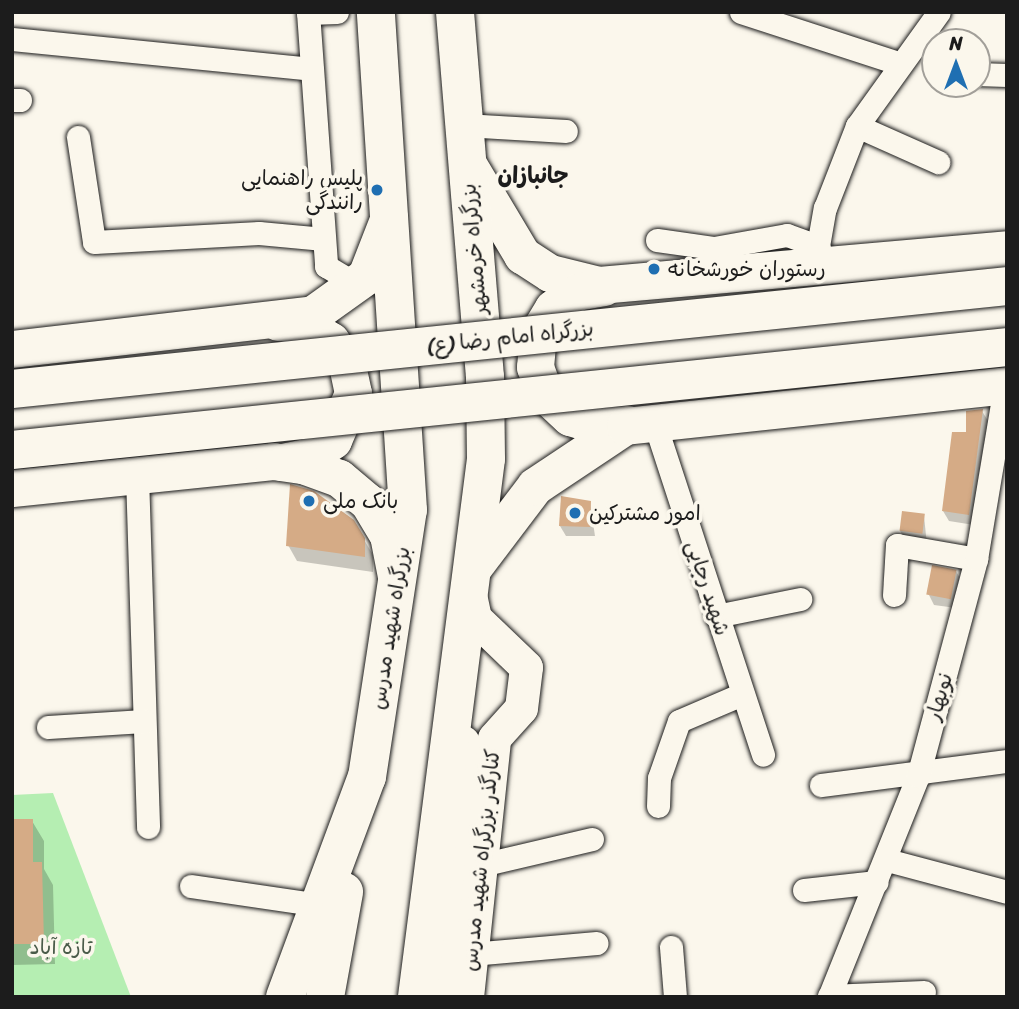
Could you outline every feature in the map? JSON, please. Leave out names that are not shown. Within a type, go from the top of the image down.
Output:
[{"type":"highway","points":[[376,12],[389,203]]},
{"type":"highway","name":"بزرگراه خرمشهر","points":[[455,12],[487,416],[471,580]]},
{"type":"highway","name":"بزرگراه شهید مدرس","points":[[285,997],[367,777],[394,601],[408,491],[389,203]]},
{"type":"highway","name":"بزرگراه امام رضا (ع)","points":[[12,389],[1007,286]]},
{"type":"highway","points":[[12,450],[1007,347]]},
{"type":"highway","points":[[416,997],[471,580]]},
{"type":"highway","points":[[393,997],[416,827],[445,770]]},
{"type":"highway","points":[[325,997],[367,777]]},
{"type":"main road","name":"بزرگراه امام رضا (ع)","points":[[465,139],[487,204],[522,255],[558,276],[612,286],[822,257],[1007,249]]},
{"type":"main road","points":[[271,323],[323,310],[358,285],[384,242],[389,203]]},
{"type":"main road","points":[[612,286],[577,292],[553,308],[537,338],[536,372],[548,398],[570,417],[597,426],[1006,385]]},
{"type":"main road","points":[[12,349],[271,323],[301,324],[327,337],[345,359],[353,387],[348,415],[333,440],[310,456],[12,488]]},
{"type":"main road","points":[[471,580],[544,477],[598,439],[646,421]]},
{"type":"main road","points":[[277,461],[334,475],[368,502],[393,551],[394,601]]},
{"type":"street","points":[[337,12],[308,13],[326,266],[358,285]]},
{"type":"street","points":[[741,12],[775,17],[898,63]]},
{"type":"street","points":[[657,240],[714,248],[787,235],[822,257],[825,208],[858,127],[898,63],[939,12]]},
{"type":"street","points":[[12,39],[312,69]]},
{"type":"street","points":[[858,127],[938,162]]},
{"type":"street","points":[[465,139],[566,131]]},
{"type":"street","points":[[78,137],[94,242],[259,233],[324,239]]},
{"type":"street","name":"نوبهار","points":[[829,996],[887,860],[918,776],[976,559],[1006,385]]},
{"type":"street","name":"شهید رجایی","points":[[646,421],[763,755]]},
{"type":"street","points":[[137,475],[148,827]]},
{"type":"street","points":[[894,595],[897,545],[976,559]]},
{"type":"street","name":"کنارگذر بزرگراه شهید مدرس","points":[[467,997],[494,738],[521,708],[526,667],[475,618],[471,580]]},
{"type":"street","points":[[716,616],[800,599]]},
{"type":"street","points":[[658,806],[659,778],[679,721],[741,694]]},
{"type":"street","points":[[442,997],[466,757],[452,714]]},
{"type":"street","points":[[48,727],[144,721]]},
{"type":"street","points":[[821,785],[918,776],[1007,761]]},
{"type":"street","points":[[481,865],[593,839]]},
{"type":"street","points":[[887,860],[1007,892]]},
{"type":"street","points":[[804,890],[877,882]]},
{"type":"street","points":[[191,886],[320,905]]},
{"type":"street","points":[[471,954],[597,943]]},
{"type":"street","points":[[671,947],[675,997]]},
{"type":"street","points":[[829,996],[924,992]]},
{"type":"green space","name":"تازه آباد","points":[[53,793],[131,997],[12,997],[12,795]]},
{"type":"building","points":[[983,409],[969,515],[942,511],[952,432],[966,432],[966,411]]},
{"type":"building","name":"بانک ملی","points":[[290,484],[314,491],[354,520],[365,538],[365,557],[286,546]]},
{"type":"building","name":"امور مشترکین","points":[[561,496],[591,501],[590,527],[559,526]]},
{"type":"building","points":[[902,511],[925,514],[922,534],[900,531]]},
{"type":"building","points":[[932,565],[957,570],[951,599],[926,594]]},
{"type":"building","points":[[12,819],[33,819],[33,862],[42,862],[44,944],[12,944]]},
{"type":"place","name":"پلیس راهنمایی رانندگی","points":[[377,190]]},
{"type":"place","name":"رستوران خورشخانه","points":[[654,269]]},
{"type":"place","name":"بانک ملی","points":[[309,501]]},
{"type":"place","name":"امور مشترکین","points":[[575,513]]},
{"type":"district","name":"جانبازان","points":[[533,176]]}]
